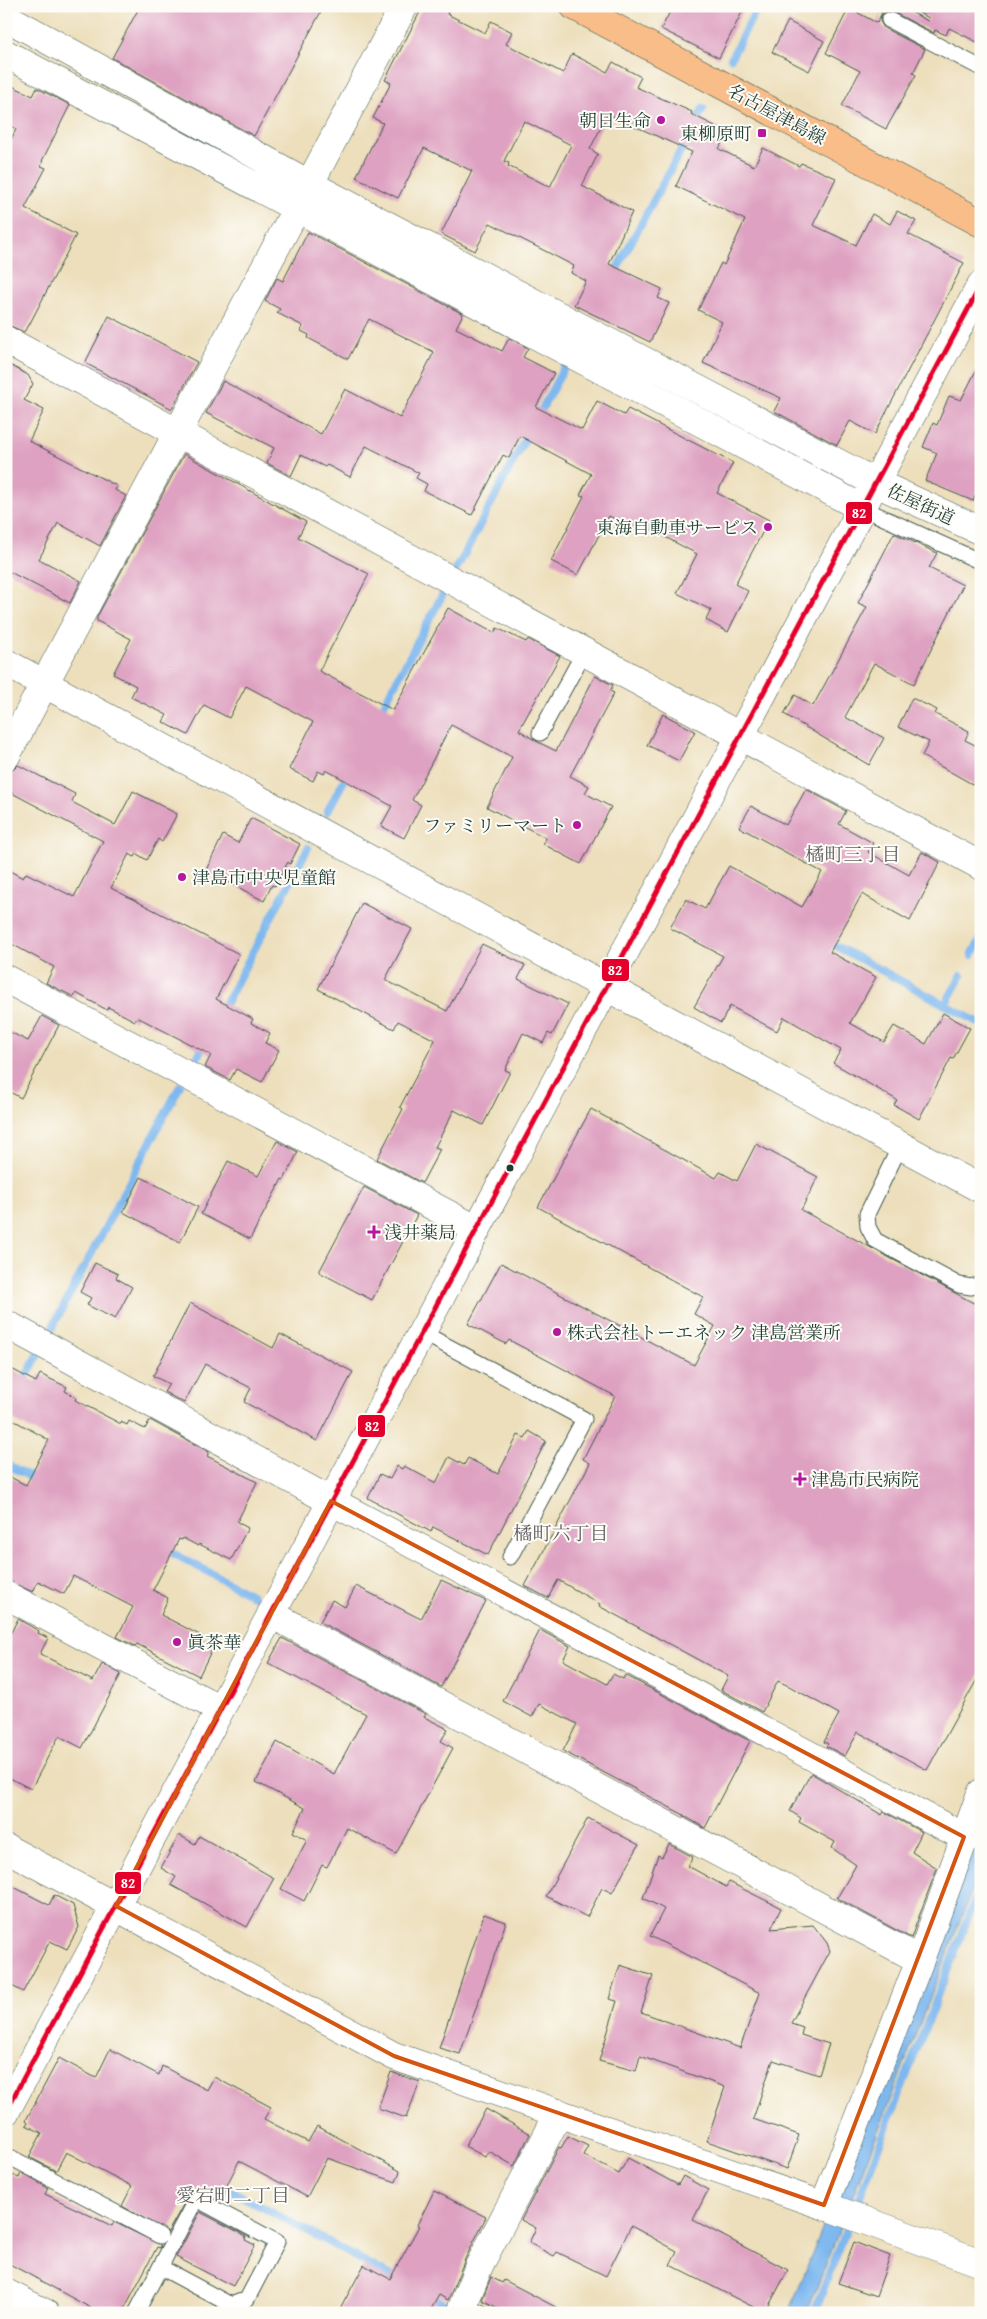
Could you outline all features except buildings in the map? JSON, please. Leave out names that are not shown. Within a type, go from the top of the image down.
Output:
[{"type":"main road","name":"名古屋津島線","points":[[574,6],[981,223]]},
{"type":"street","points":[[6,756],[404,6]]},
{"type":"street","points":[[6,17],[309,184],[876,483],[981,285]]},
{"type":"street","points":[[6,54],[862,508]]},
{"type":"street","points":[[6,340],[981,866]]},
{"type":"street","name":"佐屋街道","points":[[6,2111],[876,483],[981,531]]},
{"type":"street","points":[[6,663],[981,1189]]},
{"type":"street","points":[[6,979],[476,1230]]},
{"type":"street","points":[[6,1324],[331,1501],[964,1837]]},
{"type":"street","points":[[6,1595],[220,1709]]},
{"type":"street","points":[[271,1614],[920,1960]]},
{"type":"street","points":[[826,2206],[920,1960],[981,1793]]},
{"type":"street","points":[[6,1848],[394,2056],[826,2206],[857,2219],[981,2263]]},
{"type":"street","points":[[469,2310],[479,2266],[559,2113]]},
{"type":"street","points":[[6,2293],[45,2313]]},
{"type":"lane","points":[[889,20],[981,68]]},
{"type":"lane","points":[[862,508],[981,562]]},
{"type":"lane","points":[[540,733],[584,652]]},
{"type":"lane","points":[[900,1146],[867,1214],[868,1227],[875,1240],[959,1285],[971,1287],[981,1284]]},
{"type":"lane","points":[[421,1332],[584,1419],[510,1557]]},
{"type":"lane","points":[[6,2155],[160,2236]]},
{"type":"lane","points":[[136,2313],[160,2267],[196,2200],[277,2242],[247,2299],[231,2305],[160,2267]]},
{"type":"highlighted area","points":[[331,1501],[964,1837],[824,2205],[394,2056],[116,1906]]},
{"type":"water","points":[[981,1824],[981,1867],[807,2313],[789,2313]]},
{"type":"waterway","points":[[731,58],[758,6]]},
{"type":"waterway","points":[[694,126],[703,108]]},
{"type":"waterway","points":[[613,276],[687,139]]},
{"type":"waterway","points":[[537,418],[568,360]]},
{"type":"waterway","points":[[456,570],[530,430]]},
{"type":"waterway","points":[[379,714],[445,590]]},
{"type":"waterway","points":[[327,812],[348,773]]},
{"type":"waterway","points":[[221,1012],[308,848]]},
{"type":"waterway","points":[[972,955],[981,939]]},
{"type":"waterway","points":[[838,947],[981,1024]]},
{"type":"waterway","points":[[945,1005],[961,976]]},
{"type":"waterway","points":[[194,1064],[205,1042]]},
{"type":"waterway","points":[[50,1332],[180,1086]]},
{"type":"waterway","points":[[22,1384],[38,1355]]},
{"type":"waterway","points":[[6,1464],[38,1481]]},
{"type":"waterway","points":[[165,1549],[253,1596]]},
{"type":"waterway","points":[[814,2313],[981,1884]]},
{"type":"waterway","points":[[217,2183],[399,2280]]},
{"type":"waterway","points":[[429,2296],[451,2308]]},
{"type":"transit line","name":"82","points":[[6,2111],[981,285]]},
{"type":"place","name":"朝日生命","points":[[661,120]]},
{"type":"place","name":"東柳原町","points":[[762,133]]},
{"type":"place","name":"東海自動車サービス","points":[[768,527]]},
{"type":"place","name":"ファミリーマート","points":[[577,825]]},
{"type":"place","name":"津島市中央児童館","points":[[182,877]]},
{"type":"place","name":"浅井薬局","points":[[374,1232]]},
{"type":"place","name":"株式会社トーエネック 津島営業所","points":[[557,1332]]},
{"type":"place","name":"津島市民病院","points":[[800,1479]]},
{"type":"place","name":"眞茶華","points":[[177,1642]]},
{"type":"district","name":"橘町三丁目","points":[[853,854]]},
{"type":"district","name":"橘町六丁目","points":[[561,1533]]},
{"type":"district","name":"愛宕町二丁目","points":[[233,2195]]}]
